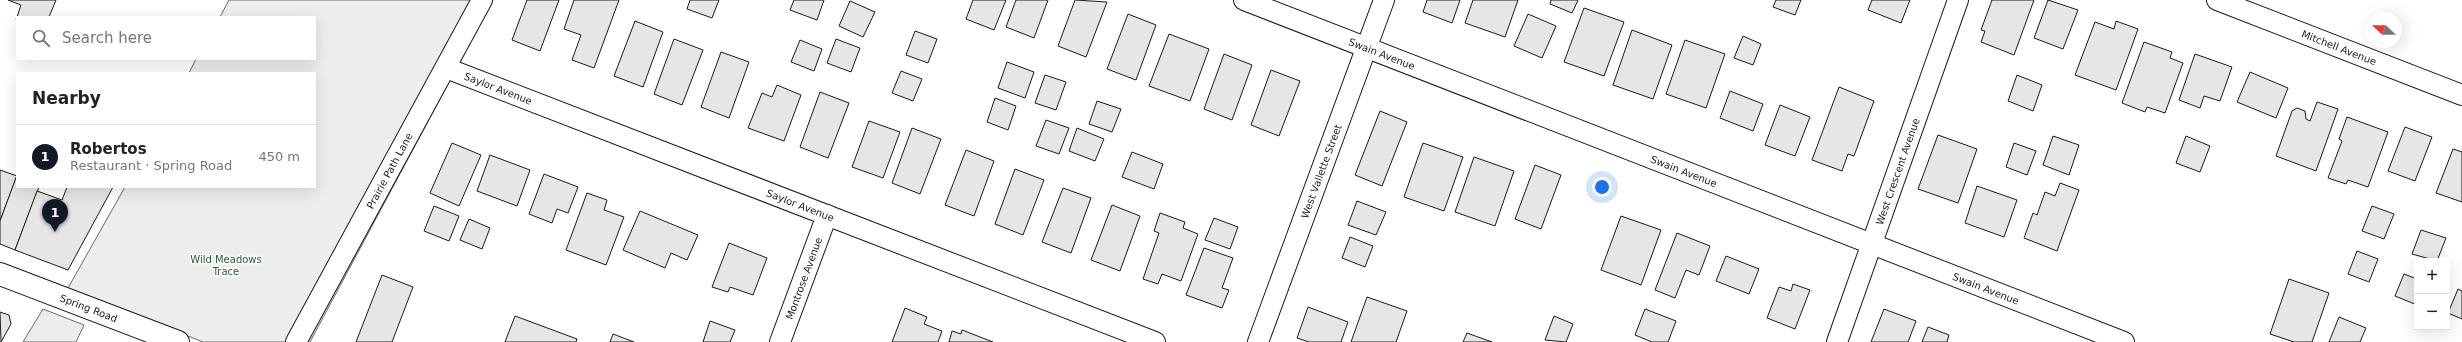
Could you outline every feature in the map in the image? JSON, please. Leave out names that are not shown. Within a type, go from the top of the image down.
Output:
[{"type":"street","name":"Prairie Path Lane","points":[[296,342],[482,0]]},
{"type":"street","name":"Swain Avenue","points":[[1244,0],[2124,342]]},
{"type":"street","name":"West Vallette Street","points":[[1258,342],[1384,0]]},
{"type":"street","name":"West Crescent Avenue","points":[[1837,342],[1958,0]]},
{"type":"street","name":"Mitchell Avenue","points":[[2222,1],[2462,95]]},
{"type":"street","name":"Saylor Avenue","points":[[446,68],[1155,342]]},
{"type":"street","name":"Montrose Avenue","points":[[780,342],[827,215]]},
{"type":"street","name":"Spring Road","points":[[0,274],[178,342]]},
{"type":"shaded area","name":"Wild Meadows Trace","points":[[229,0],[493,0],[310,342],[203,342],[68,288],[124,188],[316,188],[316,72],[190,72],[196,60],[316,60],[316,16],[221,16]]},
{"type":"shaded area","points":[[43,309],[84,325],[76,342],[23,342]]},
{"type":"building","points":[[8,0],[56,0],[49,16],[17,16],[21,5]]},
{"type":"building","points":[[527,0],[559,0],[540,51],[512,40]]},
{"type":"building","points":[[574,0],[619,0],[594,68],[572,60],[581,35],[564,29]]},
{"type":"building","points":[[690,0],[719,0],[712,18],[687,9]]},
{"type":"building","points":[[794,0],[824,0],[817,20],[790,10]]},
{"type":"building","points":[[973,0],[1006,0],[994,30],[966,19]]},
{"type":"building","points":[[1016,0],[1048,0],[1034,38],[1006,27]]},
{"type":"building","points":[[1075,0],[1107,2],[1086,57],[1058,46]]},
{"type":"building","points":[[1427,0],[1460,0],[1452,23],[1423,12]]},
{"type":"building","points":[[1473,0],[1518,0],[1505,37],[1465,23]]},
{"type":"building","points":[[1551,0],[1578,0],[1572,13],[1550,4]]},
{"type":"building","points":[[1776,0],[1801,0],[1795,15],[1773,7]]},
{"type":"building","points":[[1872,0],[1910,0],[1901,23],[1868,10]]},
{"type":"building","points":[[1992,0],[2034,0],[2014,55],[1981,42],[1985,31],[1981,30]]},
{"type":"building","points":[[2048,0],[2078,10],[2063,49],[2034,38]]},
{"type":"building","points":[[850,1],[875,12],[863,37],[839,26]]},
{"type":"building","points":[[1584,8],[1624,22],[1604,76],[1564,62]]},
{"type":"building","points":[[1128,14],[1156,25],[1136,80],[1107,69]]},
{"type":"building","points":[[1528,14],[1556,26],[1542,58],[1514,46]]},
{"type":"building","points":[[635,21],[663,32],[643,87],[614,76]]},
{"type":"building","points":[[2116,21],[2138,29],[2116,90],[2075,75],[2095,22],[2114,29]]},
{"type":"building","points":[[1632,30],[1672,45],[1653,99],[1613,85]]},
{"type":"building","points":[[915,31],[937,39],[928,63],[906,55]]},
{"type":"building","points":[[1169,34],[1209,49],[1190,101],[1149,86]]},
{"type":"building","points":[[1743,36],[1761,44],[1753,65],[1734,58]]},
{"type":"building","points":[[674,39],[703,50],[682,105],[654,94]]},
{"type":"building","points":[[836,39],[860,48],[851,72],[827,63]]},
{"type":"building","points":[[800,40],[822,49],[814,71],[791,62]]},
{"type":"building","points":[[1685,40],[1725,54],[1706,108],[1666,94]]},
{"type":"building","points":[[2144,42],[2172,52],[2170,58],[2183,63],[2165,113],[2147,107],[2145,112],[2122,103]]},
{"type":"building","points":[[721,52],[749,62],[729,118],[701,107]]},
{"type":"building","points":[[1224,54],[1252,65],[1232,120],[1204,109]]},
{"type":"building","points":[[2195,54],[2232,67],[2220,101],[2204,96],[2200,108],[2179,100]]},
{"type":"building","points":[[1007,62],[1034,72],[1025,98],[998,88]]},
{"type":"building","points":[[1271,70],[1300,81],[1279,136],[1251,125]]},
{"type":"building","points":[[901,71],[922,79],[913,101],[892,93]]},
{"type":"building","points":[[2250,72],[2288,88],[2276,118],[2237,102]]},
{"type":"building","points":[[1045,75],[1066,82],[1056,110],[1035,103]]},
{"type":"building","points":[[2017,75],[2042,85],[2033,111],[2008,101]]},
{"type":"building","points":[[777,85],[801,95],[784,141],[748,128],[762,93],[772,97]]},
{"type":"building","points":[[1839,87],[1874,101],[1854,156],[1848,154],[1842,171],[1812,160]]},
{"type":"building","points":[[1730,91],[1763,104],[1753,131],[1720,118]]},
{"type":"building","points":[[820,92],[849,103],[828,158],[800,147]]},
{"type":"building","points":[[995,98],[1016,106],[1008,130],[987,122]]},
{"type":"building","points":[[1097,101],[1121,109],[1112,132],[1089,124]]},
{"type":"building","points":[[2317,102],[2338,109],[2316,171],[2276,156],[2292,111],[2297,108],[2305,111],[2306,119],[2310,121]]},
{"type":"building","points":[[1780,105],[1810,117],[1795,156],[1765,145]]},
{"type":"building","points":[[1380,111],[1407,122],[1382,186],[1355,175]]},
{"type":"building","points":[[2347,117],[2388,132],[2368,187],[2348,180],[2346,184],[2328,178],[2342,141],[2339,139]]},
{"type":"building","points":[[1046,120],[1069,128],[1059,154],[1036,146]]},
{"type":"building","points":[[869,121],[900,132],[883,178],[852,167]]},
{"type":"building","points":[[2405,127],[2432,137],[2415,181],[2388,171]]},
{"type":"building","points":[[912,128],[941,139],[920,194],[892,183]]},
{"type":"building","points":[[1077,128],[1104,139],[1095,161],[1069,151]]},
{"type":"building","points":[[1938,135],[1977,149],[1958,203],[1918,189]]},
{"type":"building","points":[[2053,136],[2079,145],[2069,175],[2043,165]]},
{"type":"building","points":[[2186,136],[2210,146],[2200,172],[2176,163]]},
{"type":"building","points":[[452,143],[481,155],[459,206],[430,193]]},
{"type":"building","points":[[1423,143],[1463,157],[1444,211],[1404,197]]},
{"type":"building","points":[[2014,143],[2036,151],[2027,175],[2006,167]]},
{"type":"building","points":[[2453,149],[2462,152],[2462,202],[2436,193]]},
{"type":"building","points":[[966,150],[994,161],[974,216],[945,205]]},
{"type":"building","points":[[1132,152],[1163,164],[1154,189],[1122,177]]},
{"type":"building","points":[[490,155],[530,170],[517,206],[477,191]]},
{"type":"building","points":[[1474,157],[1514,171],[1495,226],[1455,212]]},
{"type":"building","points":[[1535,165],[1561,175],[1541,229],[1515,219]]},
{"type":"building","points":[[1015,169],[1044,180],[1023,235],[995,224]]},
{"type":"building","points":[[0,170],[16,176],[16,179],[0,221]]},
{"type":"building","points":[[544,174],[578,187],[568,213],[557,209],[552,223],[529,214]]},
{"type":"building","points":[[16,178],[16,188],[39,188],[15,250],[0,244],[0,221]]},
{"type":"building","points":[[2060,183],[2079,190],[2057,251],[2024,238],[2033,213],[2037,215],[2045,192],[2055,196]]},
{"type":"building","points":[[1977,186],[2017,200],[2004,237],[1965,223]]},
{"type":"building","points":[[67,188],[112,188],[68,270],[15,250],[37,191],[62,200]]},
{"type":"building","points":[[1063,188],[1091,198],[1071,253],[1042,242]]},
{"type":"building","points":[[587,193],[607,200],[604,210],[624,217],[606,265],[566,250]]},
{"type":"building","points":[[1357,201],[1386,212],[1376,235],[1348,225]]},
{"type":"building","points":[[1112,205],[1140,216],[1120,271],[1091,260]]},
{"type":"building","points":[[434,206],[459,216],[449,241],[424,231]]},
{"type":"building","points":[[2372,206],[2394,214],[2384,239],[2362,231]]},
{"type":"building","points":[[640,211],[698,235],[687,260],[671,253],[665,268],[623,250]]},
{"type":"building","points":[[1160,213],[1185,222],[1183,228],[1198,234],[1181,281],[1162,274],[1158,284],[1143,279],[1159,233],[1154,231]]},
{"type":"building","points":[[1621,216],[1661,230],[1641,285],[1601,270]]},
{"type":"building","points":[[1214,218],[1238,227],[1230,249],[1205,240]]},
{"type":"building","points":[[469,219],[490,228],[482,249],[460,240]]},
{"type":"building","points":[[2421,230],[2446,238],[2438,258],[2426,258],[2412,254]]},
{"type":"building","points":[[1677,233],[1710,246],[1699,275],[1686,270],[1675,298],[1655,290]]},
{"type":"building","points":[[1350,237],[1373,246],[1365,267],[1342,258]]},
{"type":"building","points":[[729,243],[767,258],[753,295],[730,287],[728,292],[712,287]]},
{"type":"building","points":[[1204,248],[1233,258],[1222,288],[1229,290],[1222,308],[1186,295]]},
{"type":"building","points":[[2357,251],[2378,259],[2369,282],[2348,274]]},
{"type":"building","points":[[1726,256],[1759,269],[1749,294],[1716,281]]},
{"type":"building","points":[[2404,274],[2414,278],[2414,304],[2395,296]]},
{"type":"building","points":[[382,275],[413,287],[392,342],[356,342]]},
{"type":"building","points":[[2289,279],[2329,293],[2312,342],[2294,342],[2270,334]]},
{"type":"building","points":[[1793,284],[1810,290],[1795,329],[1767,318],[1779,287],[1791,291]]},
{"type":"building","points":[[2458,289],[2462,291],[2462,319],[2450,314],[2450,308]]},
{"type":"building","points":[[1367,297],[1407,311],[1396,342],[1351,342]]},
{"type":"building","points":[[1308,307],[1348,322],[1341,342],[1309,342],[1297,338]]},
{"type":"building","points":[[905,308],[927,317],[924,324],[942,331],[938,342],[892,342]]},
{"type":"building","points":[[1645,309],[1676,321],[1668,342],[1652,342],[1635,335]]},
{"type":"building","points":[[1884,309],[1916,321],[1908,342],[1871,342]]},
{"type":"building","points":[[0,312],[9,315],[11,324],[1,342]]},
{"type":"building","points":[[515,316],[577,339],[576,342],[505,342]]},
{"type":"building","points":[[1554,316],[1573,324],[1566,342],[1545,340]]},
{"type":"building","points":[[2339,317],[2366,328],[2360,342],[2329,342]]},
{"type":"building","points":[[710,321],[735,330],[730,342],[703,342]]},
{"type":"building","points":[[1928,327],[1949,335],[1947,342],[1922,342]]},
{"type":"building","points":[[962,330],[993,342],[949,342],[952,331],[961,334]]},
{"type":"building","points":[[1467,333],[1492,342],[1463,342]]},
{"type":"building","points":[[613,334],[634,342],[610,342]]},
{"type":"place","name":"Robertos","points":[[55,232]]}]
